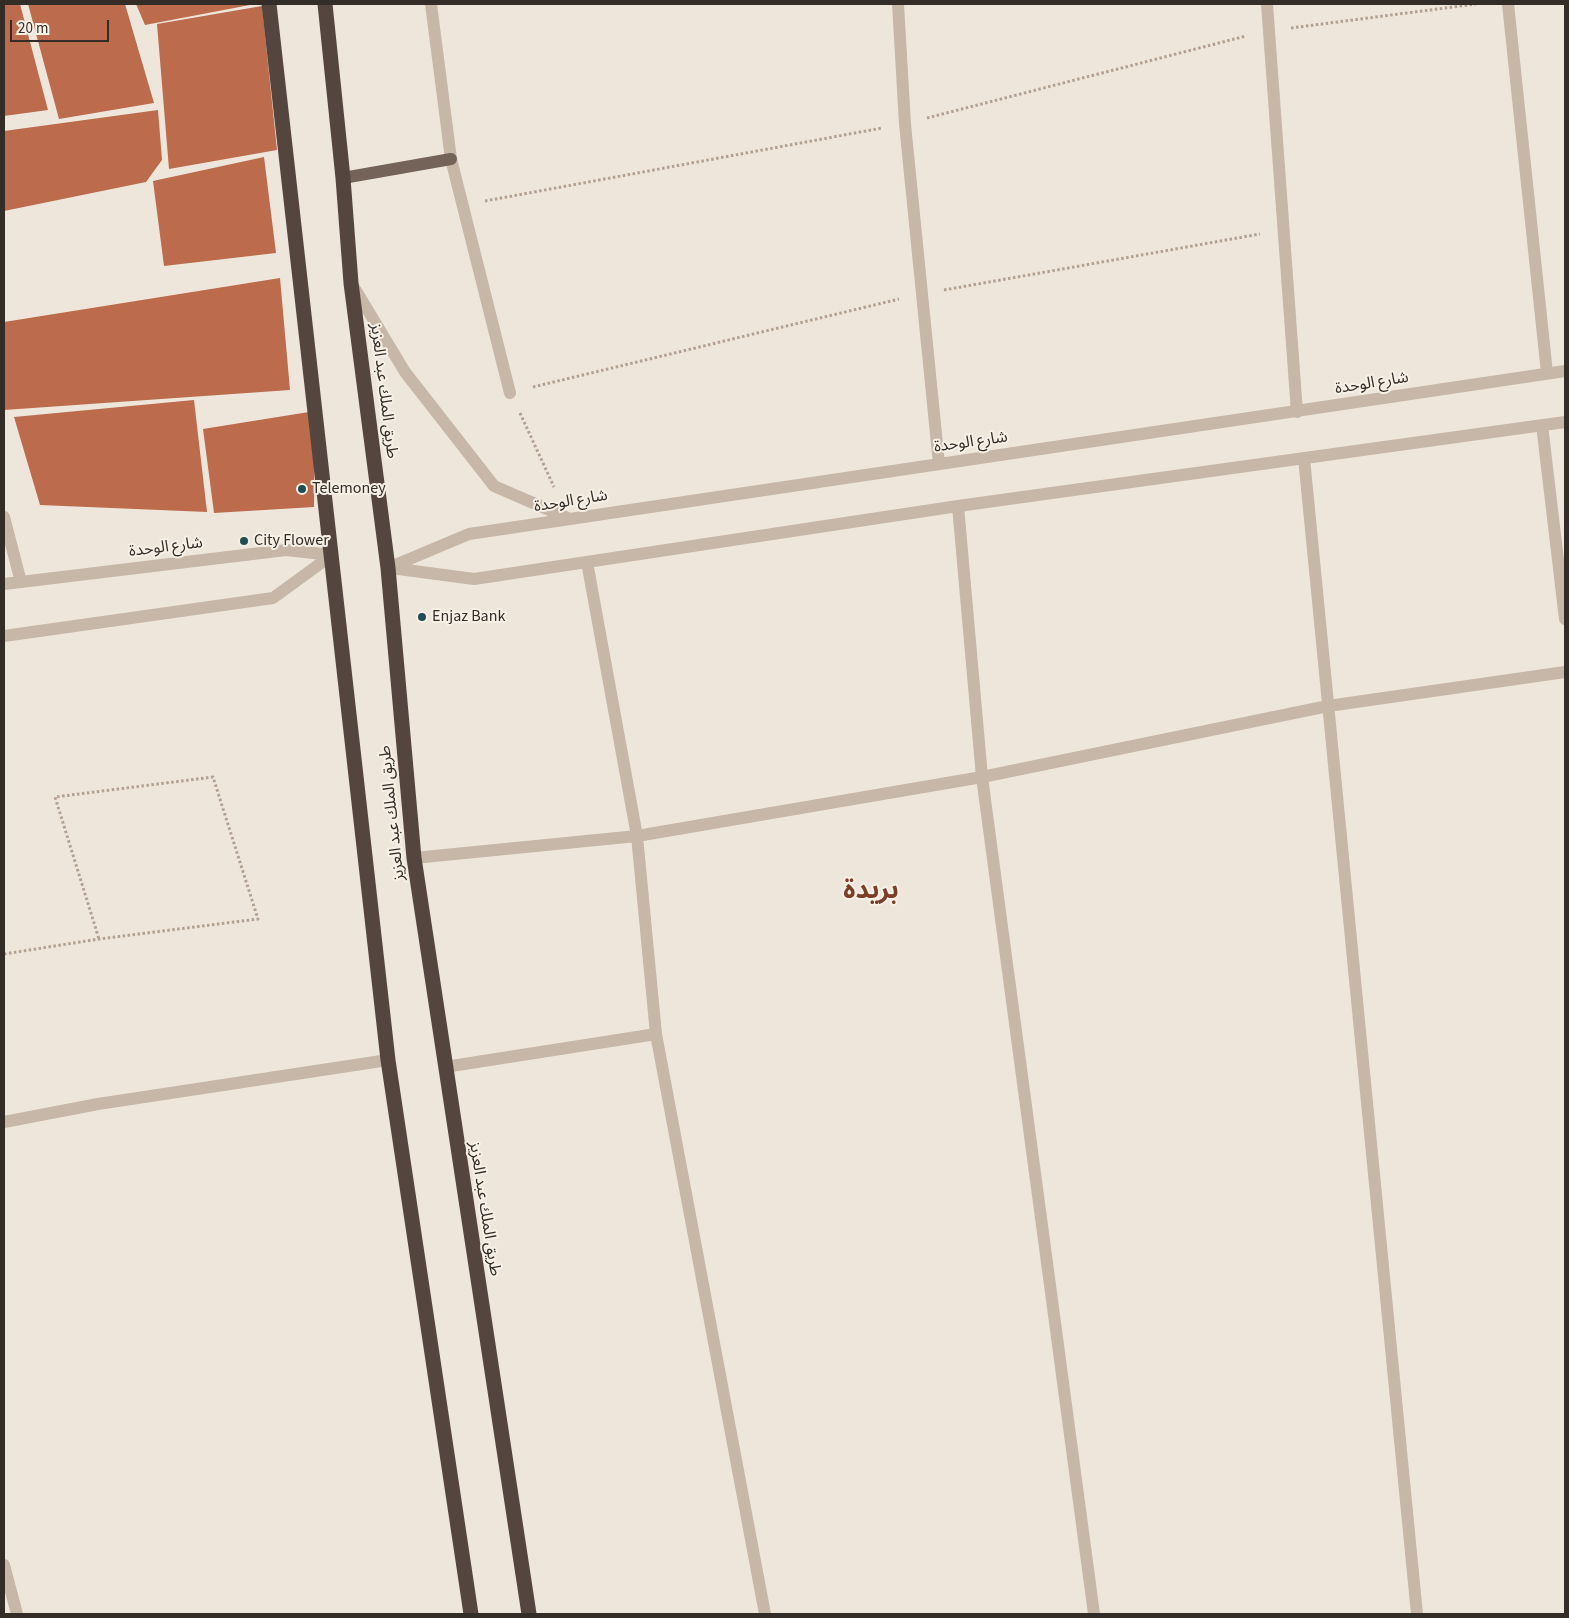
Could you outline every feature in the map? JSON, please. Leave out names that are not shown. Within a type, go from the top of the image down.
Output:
[{"type":"highway","name":"طريق الملك عبد العزيز","points":[[269,4],[388,1060],[471,1614]]},
{"type":"highway","name":"طريق الملك عبد العزيز","points":[[326,4],[351,282],[388,568],[414,858],[529,1614]]},
{"type":"main road","points":[[343,178],[451,159]]},
{"type":"street","points":[[431,4],[451,159],[510,393]]},
{"type":"street","points":[[898,4],[905,124],[939,464]]},
{"type":"street","points":[[1267,4],[1296,412]]},
{"type":"street","points":[[1508,4],[1547,373]]},
{"type":"street","points":[[351,282],[405,372],[494,486],[570,519]]},
{"type":"street","name":"شارع الوحدة","points":[[388,568],[469,534],[1565,371]]},
{"type":"street","points":[[388,568],[474,579],[958,506],[1565,422]]},
{"type":"street","points":[[1542,426],[1565,619]]},
{"type":"street","points":[[1304,458],[1417,1614]]},
{"type":"street","points":[[958,506],[982,777],[1094,1614]]},
{"type":"street","points":[[4,517],[21,582]]},
{"type":"street","name":"شارع الوحدة","points":[[4,584],[286,550],[332,555]]},
{"type":"street","points":[[4,636],[273,598],[332,555]]},
{"type":"street","points":[[587,562],[637,836],[656,1034],[765,1614]]},
{"type":"street","points":[[414,858],[637,836],[982,777],[1328,706],[1565,672]]},
{"type":"street","points":[[445,1067],[656,1034]]},
{"type":"street","points":[[4,1122],[98,1104],[388,1060]]},
{"type":"street","points":[[4,1565],[17,1614]]},
{"type":"path","points":[[462,206],[905,124],[1269,30],[1476,4]]},
{"type":"path","points":[[570,519],[510,393],[922,293],[1283,230]]},
{"type":"path","points":[[4,954],[99,939],[258,919],[213,777],[56,797],[99,939]]},
{"type":"building","points":[[4,4],[20,4],[48,110],[4,116]]},
{"type":"building","points":[[28,4],[125,4],[154,103],[59,119]]},
{"type":"building","points":[[136,4],[249,4],[250,5],[145,25]]},
{"type":"building","points":[[262,6],[277,150],[169,169],[157,24]]},
{"type":"building","points":[[158,110],[162,160],[146,182],[4,211],[4,131]]},
{"type":"building","points":[[264,157],[276,253],[164,266],[153,181]]},
{"type":"building","points":[[280,278],[290,390],[4,410],[4,322]]},
{"type":"building","points":[[194,400],[207,512],[40,505],[14,417]]},
{"type":"building","points":[[315,411],[314,507],[214,513],[203,429]]},
{"type":"place","name":"Telemoney","points":[[302,489]]},
{"type":"place","name":"City Flower","points":[[244,541]]},
{"type":"place","name":"Enjaz Bank","points":[[422,617]]},
{"type":"district","name":"بريدة","points":[[871,892]]}]
